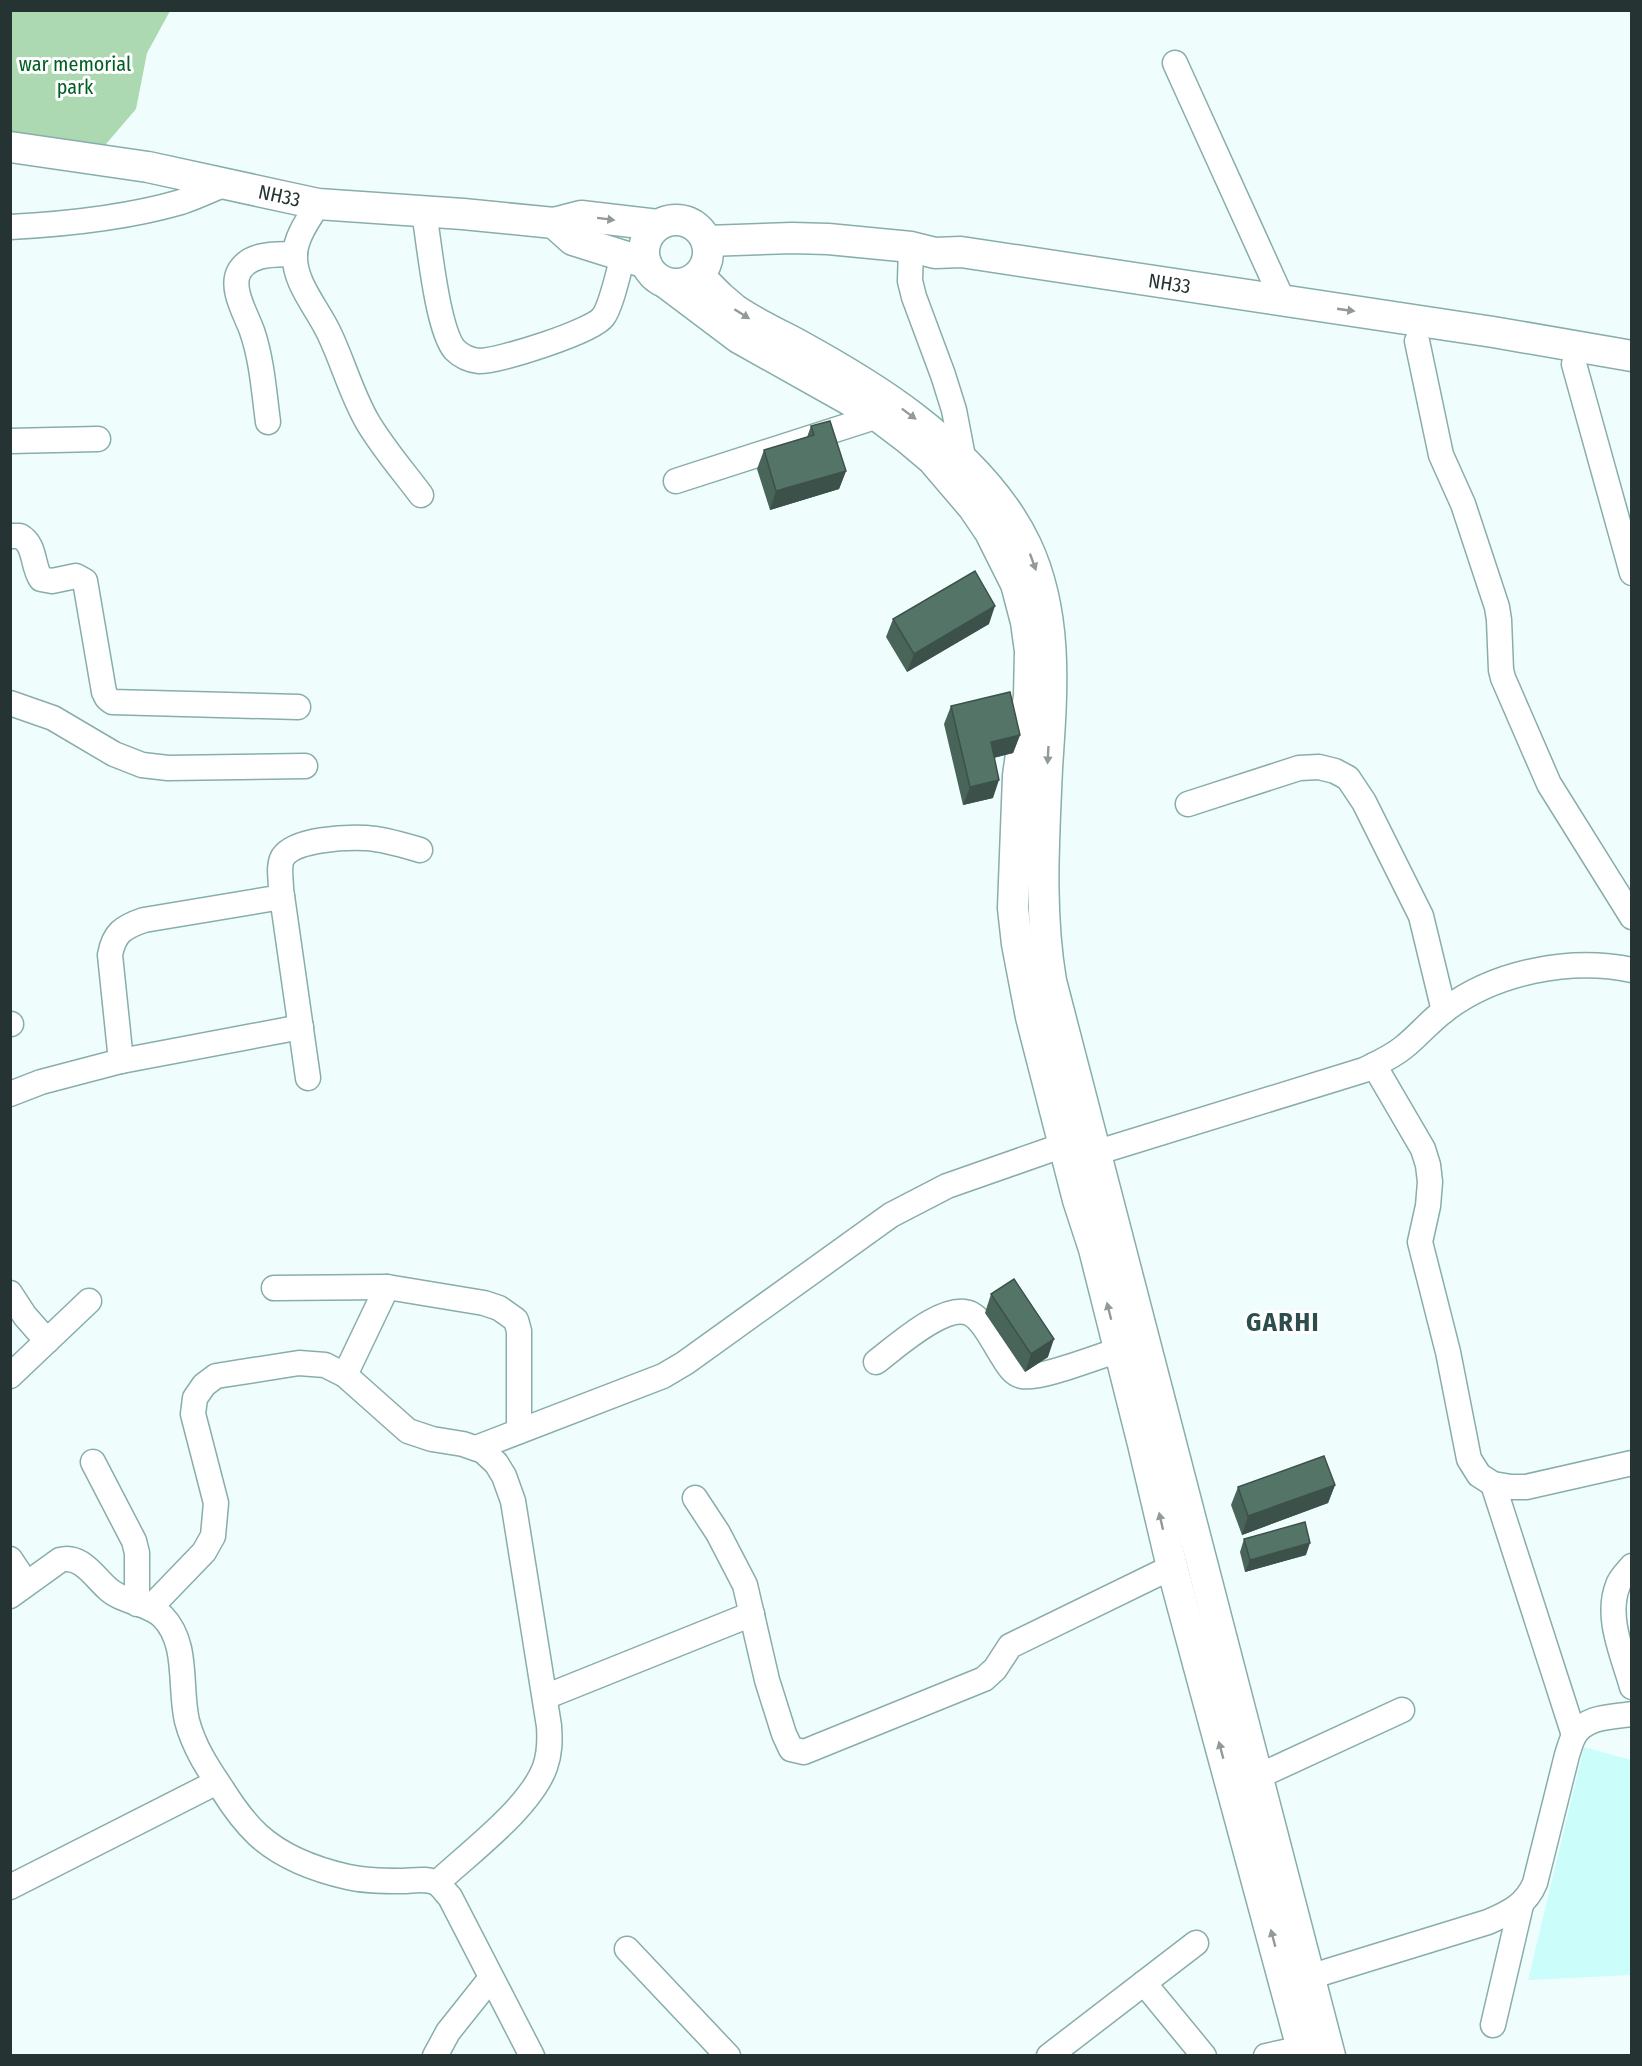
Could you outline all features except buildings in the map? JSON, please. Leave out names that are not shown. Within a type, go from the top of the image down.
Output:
[{"type":"main road","name":"NH33","points":[[10,147],[148,167],[318,204],[554,223],[580,216],[658,225]]},
{"type":"main road","points":[[554,223],[573,240],[645,267],[678,285],[690,282],[699,276],[708,259],[707,241],[699,229],[687,221],[672,220],[658,225],[649,235],[644,249],[645,267]]},
{"type":"main road","name":"NH33","points":[[707,241],[804,238],[961,252],[1493,332],[1632,356]]},
{"type":"main road","points":[[923,250],[959,270],[1574,364],[1632,375]]},
{"type":"main road","points":[[645,267],[740,338],[878,416],[932,459],[973,507],[990,532],[1016,584],[1026,622],[1030,651],[1029,696],[1018,776],[1013,908],[1017,944],[1031,1017],[1094,1249],[1172,1566],[1298,1981],[1316,2051]]},
{"type":"main road","points":[[699,276],[740,313],[858,378],[886,397],[913,417],[964,462],[1005,510],[1026,545],[1039,579],[1048,617],[1052,689],[1043,848],[1043,928],[1051,981],[1257,1777],[1298,1981]]},
{"type":"street","points":[[1175,63],[1282,301]]},
{"type":"street","points":[[10,227],[65,224],[126,215],[183,201],[225,184]]},
{"type":"street","points":[[318,204],[299,236],[295,254],[297,271],[329,332],[367,422],[421,495]]},
{"type":"street","points":[[424,212],[437,295],[446,333],[453,348],[464,358],[481,361],[504,356],[583,331],[596,324],[605,315],[645,267]]},
{"type":"street","points":[[923,250],[910,281],[954,410],[964,462]]},
{"type":"street","points":[[268,422],[260,363],[236,286],[238,272],[248,261],[260,256],[295,254]]},
{"type":"street","points":[[1418,341],[1441,455],[1463,504],[1497,607],[1503,678],[1546,778],[1632,916]]},
{"type":"street","points":[[1574,364],[1632,573]]},
{"type":"street","points":[[676,481],[878,416]]},
{"type":"street","points":[[10,441],[98,439]]},
{"type":"street","points":[[10,536],[20,536],[28,542],[37,574],[41,579],[52,581],[76,576],[85,581],[104,692],[112,702],[298,707]]},
{"type":"street","points":[[10,704],[53,718],[114,754],[142,765],[168,768],[305,766]]},
{"type":"street","points":[[1188,804],[1299,768],[1319,767],[1335,771],[1348,778],[1364,802],[1420,916],[1444,1011]]},
{"type":"street","points":[[308,1078],[282,897],[281,860],[288,851],[301,845],[344,838],[367,838],[420,850]]},
{"type":"street","points":[[121,1061],[110,955],[113,941],[120,932],[144,920],[282,897]]},
{"type":"street","points":[[1095,1153],[1374,1065],[1403,1048],[1444,1011],[1485,985],[1556,967],[1605,965],[1632,970]]},
{"type":"street","points":[[10,1094],[48,1079],[121,1061],[301,1027]]},
{"type":"street","points":[[1374,1065],[1423,1149],[1428,1165],[1430,1182],[1428,1206],[1420,1242],[1448,1352],[1468,1459],[1479,1475],[1493,1484],[1511,1487],[1526,1487],[1632,1463]]},
{"type":"street","points":[[476,1448],[663,1376],[685,1363],[891,1215],[947,1186],[1064,1145]]},
{"type":"street","points":[[274,1288],[387,1287],[484,1303],[499,1308],[516,1320],[519,1331],[519,1431]]},
{"type":"street","points":[[345,1375],[387,1287]]},
{"type":"street","points":[[10,1293],[25,1316],[47,1341]]},
{"type":"street","points":[[10,1376],[89,1301]]},
{"type":"street","points":[[876,1362],[944,1314],[960,1312],[970,1314],[979,1321],[1010,1368],[1020,1376],[1031,1377],[1044,1374],[1119,1350]]},
{"type":"street","points":[[143,1606],[204,1552],[213,1536],[216,1503],[193,1414],[195,1398],[204,1385],[216,1376],[299,1363],[325,1365],[345,1375],[408,1431],[476,1448],[496,1463],[504,1476],[513,1501],[545,1697],[550,1747],[544,1768],[534,1788],[518,1808],[437,1883]]},
{"type":"street","points":[[93,1462],[134,1541],[143,1606]]},
{"type":"street","points":[[1493,1484],[1574,1735]]},
{"type":"street","points":[[695,1497],[745,1585],[762,1659],[784,1734],[791,1749],[804,1752],[984,1679],[995,1669],[1010,1646],[1172,1566]]},
{"type":"street","points":[[10,1559],[18,1590],[60,1560],[68,1557],[75,1559],[109,1591],[162,1617],[174,1633],[180,1657],[186,1718],[194,1743],[217,1782],[258,1835],[280,1852],[313,1866],[349,1877],[380,1881],[423,1880],[437,1883],[450,1897],[532,2055]]},
{"type":"street","points":[[1632,1566],[1618,1582],[1613,1602],[1615,1625],[1632,1687]]},
{"type":"street","points":[[545,1697],[753,1614]]},
{"type":"street","points":[[1257,1777],[1402,1710]]},
{"type":"street","points":[[1298,1981],[1488,1922],[1521,1905],[1530,1895],[1535,1883],[1574,1735],[1584,1725],[1597,1719],[1632,1714]]},
{"type":"street","points":[[10,1887],[217,1782]]},
{"type":"street","points":[[1493,2025],[1521,1905]]},
{"type":"street","points":[[1049,2055],[1196,1943]]},
{"type":"street","points":[[627,1949],[728,2055]]},
{"type":"street","points":[[435,2055],[448,2032],[491,1978]]},
{"type":"street","points":[[1144,1983],[1203,2055]]},
{"type":"street","points":[[1266,2055],[1316,2051]]},
{"type":"shaded area","points":[[1584,1747],[1631,1760],[1631,1975],[1528,1980]]},
{"type":"green space","name":"war memorial park","points":[[10,11],[170,11],[147,53],[136,109],[100,151],[11,131]]},
{"type":"district","name":"GARHI","points":[[1283,1322]]}]
